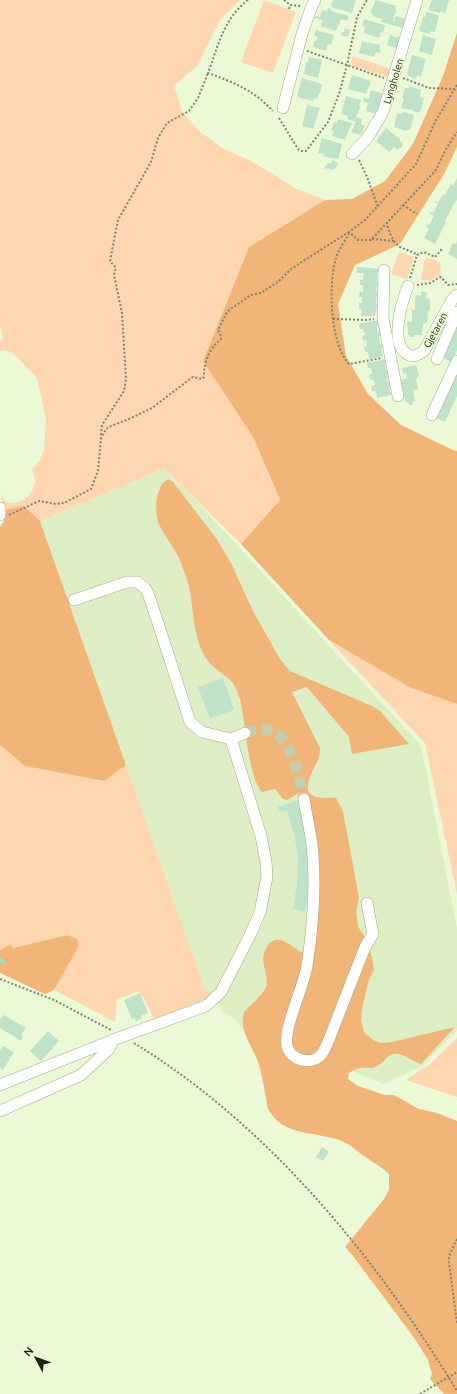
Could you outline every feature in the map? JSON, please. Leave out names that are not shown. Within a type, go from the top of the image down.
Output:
[{"type":"street","name":"Lyngholen","points":[[354,153],[368,137],[383,112],[417,0]]},
{"type":"street","points":[[278,112],[313,4]]},
{"type":"street","points":[[384,270],[383,318],[398,396]]},
{"type":"street","name":"Gjetaren","points":[[408,286],[401,304],[398,331],[399,342],[403,351],[410,356],[418,355],[424,351],[446,324],[452,300],[457,295]]},
{"type":"street","points":[[383,302],[401,304]]},
{"type":"street","points":[[437,359],[446,324],[457,312]]},
{"type":"street","points":[[432,415],[457,361]]},
{"type":"street","points":[[74,600],[127,582],[137,582],[148,593],[190,722],[202,732],[231,740],[245,733]]},
{"type":"street","points":[[0,1085],[118,1038],[206,1006],[221,992],[260,912],[267,877],[265,850],[231,740]]},
{"type":"street","points":[[304,800],[312,839],[314,865],[311,925],[306,972],[290,1022],[286,1040],[286,1045],[291,1054],[301,1060],[311,1061],[316,1059],[321,1055],[328,1042],[365,947],[373,934],[367,903]]},
{"type":"street","points":[[0,1111],[81,1076],[109,1049],[118,1038]]},
{"type":"path","points":[[2,513],[39,501],[56,504],[64,503],[91,489],[98,471],[102,425],[124,391],[126,379],[122,312],[114,275],[116,268],[110,261],[118,220],[151,162],[158,138],[167,123],[189,111],[198,98],[222,33],[240,6],[248,0]]},
{"type":"path","points":[[284,0],[290,5],[313,4]]},
{"type":"path","points":[[208,73],[235,83],[261,98],[278,112],[298,149],[301,151],[306,151],[328,122],[339,94],[357,17],[367,0]]},
{"type":"path","points":[[289,9],[290,5]]},
{"type":"path","points":[[299,48],[375,74]]},
{"type":"path","points":[[394,75],[429,88],[454,89]]},
{"type":"path","points":[[101,438],[106,429],[152,408],[193,377],[202,379],[204,377],[208,353],[221,339],[222,336],[218,330],[227,312],[251,295],[262,293],[278,282],[290,270],[365,220],[416,164],[435,122],[457,85]]},
{"type":"path","points":[[371,239],[436,170],[446,149],[457,132]]},
{"type":"path","points":[[354,153],[367,177],[378,207]]},
{"type":"path","points":[[403,205],[417,214]]},
{"type":"path","points":[[387,222],[388,227],[399,247],[417,255]]},
{"type":"path","points":[[349,232],[358,240],[371,239],[395,241]]},
{"type":"path","points":[[349,232],[336,257],[331,281],[333,319],[337,341],[344,360],[349,364],[374,360]]},
{"type":"path","points":[[417,255],[424,252],[435,258],[442,249]]},
{"type":"path","points":[[417,255],[408,286],[430,282],[441,277],[448,285],[457,284]]},
{"type":"path","points":[[333,319],[366,320]]},
{"type":"path","points":[[0,979],[54,1000],[178,1072],[218,1102],[275,1154],[332,1217],[383,1280],[435,1354],[457,1390]]},
{"type":"path","points":[[457,1239],[449,1256],[449,1263],[457,1323]]},
{"type":"path","points":[[420,1394],[457,1372]]},
{"type":"shaded area","points":[[0,0],[240,0],[220,20],[198,65],[174,86],[182,111],[198,130],[222,148],[251,161],[297,189],[325,200],[249,247],[203,361],[253,437],[280,501],[241,544],[165,468],[40,521],[24,506],[3,510],[1,494],[6,502],[16,503],[25,499],[34,487],[35,480],[32,469],[39,461],[44,451],[46,419],[37,378],[13,353],[4,350],[0,351],[0,341],[3,340],[0,324]]},
{"type":"shaded area","points":[[264,0],[296,12],[273,73],[241,62]]},
{"type":"shaded area","points":[[457,33],[457,147],[444,174],[400,244],[355,265],[338,304],[346,356],[368,394],[401,425],[457,451],[457,704],[411,688],[329,640],[241,544],[280,500],[253,437],[203,361],[249,247],[325,200],[352,199],[385,181],[413,144],[443,76]]},
{"type":"shaded area","points":[[353,56],[391,69],[388,77],[350,65]]},
{"type":"shaded area","points":[[399,252],[414,257],[407,279],[391,274]]},
{"type":"shaded area","points":[[426,258],[434,259],[440,262],[441,276],[430,281],[421,280],[424,261]]},
{"type":"shaded area","points":[[166,468],[421,746],[457,928],[457,1030],[422,1066],[383,1084],[348,1069],[273,1071],[235,1019],[223,1012],[204,986],[40,521]]},
{"type":"shaded area","points":[[168,479],[173,482],[216,538],[231,563],[253,611],[280,659],[290,671],[372,706],[380,711],[409,744],[352,754],[349,737],[307,687],[292,692],[320,748],[319,757],[309,779],[308,790],[311,795],[317,797],[336,798],[343,811],[359,898],[356,911],[358,927],[364,935],[372,957],[374,970],[369,979],[362,1009],[361,1021],[364,1032],[373,1040],[381,1043],[392,1042],[455,1027],[421,1064],[403,1056],[392,1054],[376,1067],[359,1068],[349,1073],[348,1079],[358,1086],[385,1095],[394,1095],[419,1109],[437,1113],[457,1121],[457,1394],[444,1394],[430,1379],[432,1374],[428,1360],[415,1339],[345,1247],[384,1199],[389,1190],[389,1174],[345,1142],[291,1129],[274,1118],[268,1109],[259,1065],[247,1039],[243,1026],[243,1019],[244,1012],[263,992],[267,984],[263,956],[269,944],[273,941],[281,940],[301,952],[305,950],[311,942],[303,794],[299,793],[287,800],[283,799],[275,789],[262,792],[257,784],[250,761],[240,699],[232,682],[209,662],[200,647],[196,632],[188,581],[176,552],[158,523],[156,507],[157,496],[161,486]]},
{"type":"shaded area","points":[[24,506],[40,521],[126,765],[104,781],[25,766],[0,745],[0,527],[4,521],[3,510]]},
{"type":"shaded area","points":[[329,640],[411,688],[457,704],[457,894],[425,743]]},
{"type":"shaded area","points":[[0,745],[25,766],[104,781],[126,765],[204,986],[211,995],[204,1000],[154,1019],[140,991],[117,999],[115,1022],[54,990],[79,946],[67,935],[13,948],[10,944],[0,950]]},
{"type":"shaded area","points":[[67,935],[77,939],[79,946],[54,990],[45,994],[0,973],[0,950],[10,944],[13,948]]},
{"type":"shaded area","points":[[457,1038],[457,1097],[406,1080],[430,1064]]},
{"type":"building","points":[[333,0],[356,0],[352,13],[331,7]]},
{"type":"building","points":[[376,0],[396,6],[395,9],[397,9],[393,21],[394,22],[396,16],[406,19],[403,28],[381,22],[382,19],[373,16],[370,10],[372,9]]},
{"type":"building","points":[[432,0],[449,0],[445,13],[428,10]]},
{"type":"building","points":[[328,8],[332,9],[331,11],[349,16],[347,21],[341,19],[336,31],[321,26],[323,20],[315,18],[316,16],[320,17],[322,10],[327,11]]},
{"type":"building","points":[[426,12],[439,15],[435,32],[431,31],[430,34],[419,31]]},
{"type":"building","points":[[364,19],[385,25],[383,33],[381,32],[379,38],[364,33],[365,27],[362,26]]},
{"type":"building","points":[[345,28],[350,30],[348,37],[341,35]]},
{"type":"building","points":[[316,30],[334,35],[331,45],[328,44],[326,51],[313,47],[314,41],[316,41],[318,37],[314,36]]},
{"type":"building","points":[[390,35],[400,38],[397,48],[387,45]]},
{"type":"building","points":[[423,35],[436,39],[432,55],[419,51]]},
{"type":"building","points":[[362,41],[380,45],[380,53],[376,52],[374,57],[359,53]]},
{"type":"building","points":[[412,55],[426,59],[421,77],[417,75],[416,79],[407,75]]},
{"type":"building","points":[[309,57],[322,60],[318,78],[304,74],[306,62],[308,62]]},
{"type":"building","points":[[352,75],[371,81],[366,94],[348,89]]},
{"type":"building","points":[[302,78],[322,84],[317,99],[314,98],[313,101],[297,97]]},
{"type":"building","points":[[409,86],[421,90],[420,97],[424,98],[420,112],[419,111],[418,113],[410,109],[401,108],[405,88],[409,88]]},
{"type":"building","points":[[371,90],[384,94],[377,114],[366,111],[368,103],[363,101],[364,98],[369,99]]},
{"type":"building","points":[[346,96],[361,100],[356,117],[362,119],[361,124],[365,126],[361,135],[351,132],[356,122],[347,119],[348,116],[341,114]]},
{"type":"building","points":[[307,105],[320,108],[313,129],[302,126]]},
{"type":"building","points":[[403,112],[414,115],[410,130],[406,131],[394,127],[397,113],[402,114]]},
{"type":"building","points":[[338,119],[352,123],[345,140],[332,136],[334,131],[331,130],[334,122],[337,123]]},
{"type":"building","points":[[386,128],[400,139],[399,140],[403,144],[402,147],[397,150],[394,147],[389,152],[376,141]]},
{"type":"building","points":[[322,138],[342,144],[338,159],[323,156],[324,154],[318,153]]},
{"type":"building","points":[[333,160],[339,164],[333,170],[324,168],[328,163],[330,164]]},
{"type":"building","points":[[457,178],[457,201],[456,200],[445,221],[446,222],[435,244],[424,238],[429,229],[426,227],[427,224],[429,225],[434,216],[429,213],[433,213],[438,204],[434,202],[435,201],[438,203],[443,194],[445,195],[451,184],[453,185]]},
{"type":"building","points":[[457,241],[457,259],[448,254],[452,244],[456,244]]},
{"type":"building","points":[[357,267],[380,269],[380,273],[377,273],[377,281],[382,281],[382,285],[377,285],[376,292],[381,293],[381,297],[376,297],[376,304],[379,304],[378,308],[376,308],[375,316],[361,316],[362,309],[359,309],[359,303],[362,303],[362,297],[359,297],[360,291],[363,292],[363,285],[360,285],[360,280],[363,280],[364,273],[357,273]]},
{"type":"building","points":[[421,292],[427,292],[426,298],[430,299],[430,311],[428,311],[427,323],[423,323],[422,335],[409,337],[410,335],[408,335],[407,322],[412,322],[412,310],[415,310],[415,298],[416,295],[421,296]]},
{"type":"building","points":[[379,320],[379,324],[377,325],[378,332],[381,332],[382,336],[379,337],[380,344],[383,343],[384,347],[381,348],[383,356],[369,359],[368,352],[365,352],[364,347],[367,346],[366,340],[363,341],[362,336],[365,335],[363,329],[360,329],[359,324]]},
{"type":"building","points":[[457,326],[457,350],[452,362],[443,358]]},
{"type":"building","points":[[386,359],[386,371],[391,370],[392,374],[387,375],[388,383],[391,382],[392,386],[389,387],[391,395],[377,398],[376,391],[372,391],[371,386],[375,385],[373,379],[370,380],[369,375],[372,374],[371,368],[368,368],[367,363]]},
{"type":"building","points":[[416,365],[419,376],[417,376],[418,378],[416,379],[418,389],[413,390],[415,401],[412,402],[413,405],[410,405],[405,401],[401,380],[407,378],[406,373],[403,374],[402,368]]},
{"type":"building","points":[[455,375],[457,376],[457,396],[445,422],[436,418]]},
{"type":"building","points":[[223,678],[234,710],[210,719],[198,687]]},
{"type":"building","points":[[298,800],[309,844],[309,890],[305,912],[293,909],[297,884],[298,858],[294,834],[287,810],[280,812],[278,807]]},
{"type":"building","points":[[140,993],[148,1013],[141,1016],[142,1018],[136,1021],[135,1018],[132,1019],[124,1000]]},
{"type":"building","points":[[4,1015],[26,1028],[21,1035],[23,1037],[21,1041],[0,1028],[0,1020]]},
{"type":"building","points":[[48,1031],[59,1041],[41,1061],[30,1051]]},
{"type":"building","points":[[3,1046],[14,1052],[3,1070],[0,1068],[0,1051]]},
{"type":"building","points":[[322,1147],[329,1152],[323,1161],[316,1157]]},
{"type":"waterway","points":[[0,959],[4,963]]},
{"type":"tunnel","points":[[245,733],[260,729],[272,732],[281,738],[294,760],[304,799]]}]
